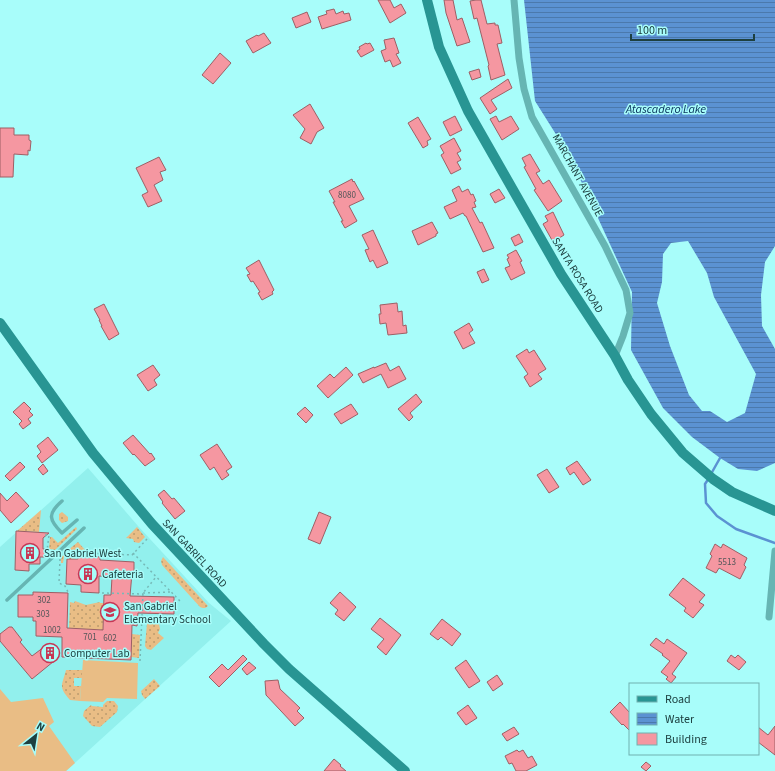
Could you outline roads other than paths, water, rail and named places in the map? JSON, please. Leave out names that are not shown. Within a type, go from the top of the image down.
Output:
[{"type":"street","name":"SANTA ROSA ROAD","points":[[427,0],[439,47],[468,111],[561,274],[651,414],[683,453],[713,480],[732,492],[775,511]]},
{"type":"street","name":"MARCHANT AVENUE","points":[[514,0],[519,58],[524,89],[532,117],[605,246],[626,290],[630,313],[615,356]]},
{"type":"street","name":"SAN GABRIEL ROAD","points":[[0,323],[93,453],[152,524],[259,640],[289,669],[404,771]]},
{"type":"street","points":[[769,617],[775,551]]},
{"type":"lane","points":[[62,501],[54,510],[52,516],[54,525],[62,533],[77,520]]},
{"type":"lane","points":[[7,600],[84,528]]},
{"type":"water","name":"Atascadero Lake","points":[[524,0],[775,0],[775,246],[765,262],[761,295],[762,326],[775,349],[775,463],[757,471],[738,469],[720,458],[692,437],[663,408],[631,350],[632,292],[569,155],[535,101]],"holes":[[[688,241],[707,273],[714,297],[756,374],[745,413],[727,422],[710,411],[702,411],[689,395],[670,346],[657,303],[662,282],[663,254],[671,243]]]},
{"type":"waterway","points":[[711,474],[720,458]]},
{"type":"waterway","points":[[709,478],[705,484],[706,503],[717,516],[736,529],[775,543]]},
{"type":"place","name":"San Gabriel West","points":[[30,553]]},
{"type":"place","name":"Cafeteria","points":[[88,574]]},
{"type":"place","name":"San Gabriel Elementary School","points":[[110,612]]},
{"type":"place","name":"Computer Lab","points":[[50,653]]}]
